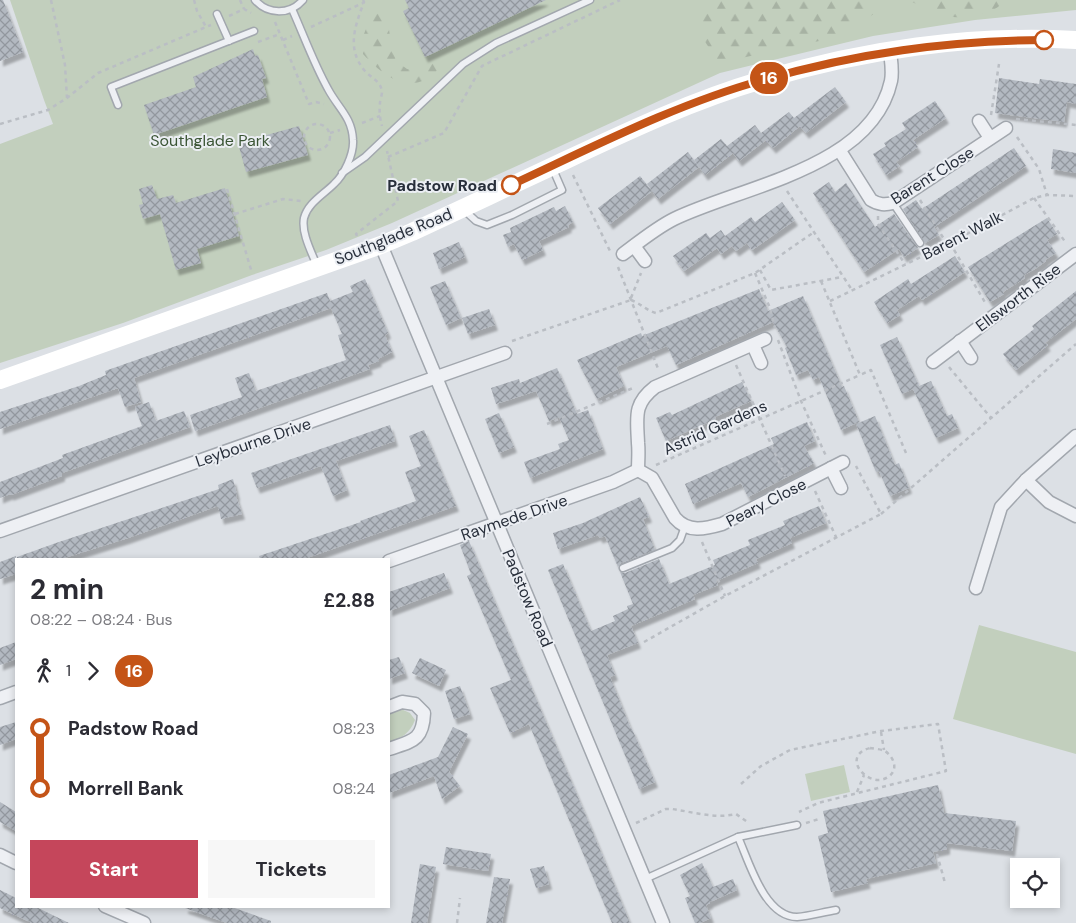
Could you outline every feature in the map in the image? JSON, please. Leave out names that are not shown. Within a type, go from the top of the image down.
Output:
[{"type":"street","name":"Southglade Road","points":[[0,380],[381,245],[649,122],[762,80],[890,51],[998,40],[1076,40]]},
{"type":"street","points":[[623,254],[672,220],[807,168],[840,151],[873,119],[885,102],[891,80],[890,51]]},
{"type":"street","name":"Barent Close","points":[[979,121],[990,138]]},
{"type":"street","name":"Barent Close","points":[[840,151],[871,200],[878,204],[886,205],[893,203],[990,138],[1006,124]]},
{"type":"street","name":"Padstow Road","points":[[381,245],[663,923]]},
{"type":"street","points":[[634,246],[646,261]]},
{"type":"street","name":"Ellsworth Rise","points":[[937,359],[1076,254]]},
{"type":"street","points":[[689,527],[675,518],[652,478],[638,470],[637,414],[641,402],[646,394],[656,387],[765,340]]},
{"type":"street","name":"Ellsworth Rise","points":[[960,341],[971,358]]},
{"type":"street","points":[[752,345],[761,363]]},
{"type":"street","name":"Leybourne Drive","points":[[0,530],[505,353]]},
{"type":"street","points":[[976,588],[1001,507],[1026,480],[1076,436]]},
{"type":"street","name":"Peary Close","points":[[689,527],[702,529],[722,524],[837,465],[841,488]]},
{"type":"street","name":"Raymede Drive","points":[[390,561],[613,482],[638,470]]},
{"type":"street","points":[[1026,480],[1049,502],[1076,516]]},
{"type":"street","points":[[0,698],[15,692]]},
{"type":"street","points":[[390,707],[402,702],[415,704],[424,713],[424,728],[415,740],[390,749]]},
{"type":"street","points":[[0,855],[15,862]]},
{"type":"street","points":[[110,908],[144,923]]},
{"type":"lane","points":[[255,0],[266,9],[275,12],[284,12],[292,9],[303,0]]},
{"type":"lane","points":[[342,173],[365,157],[463,64],[496,43],[577,2],[590,0]]},
{"type":"lane","points":[[292,9],[328,90],[346,114],[354,141],[349,160],[336,183],[310,206],[304,219],[306,238],[317,267]]},
{"type":"lane","points":[[219,17],[229,41]]},
{"type":"lane","points":[[118,105],[111,87],[254,31]]},
{"type":"lane","points":[[462,208],[476,222],[487,225],[512,216],[562,190],[552,166]]},
{"type":"lane","points":[[893,203],[920,243]]},
{"type":"lane","points":[[623,568],[672,548],[689,527]]},
{"type":"lane","points":[[645,879],[738,837],[797,825]]},
{"type":"lane","points":[[738,837],[761,892],[776,909],[796,917],[836,910]]},
{"type":"path","points":[[51,0],[65,65],[67,98]]},
{"type":"path","points":[[194,0],[197,11],[206,28]]},
{"type":"path","points":[[240,0],[244,9],[256,15]]},
{"type":"path","points":[[388,157],[444,133],[482,66],[620,0]]},
{"type":"path","points":[[358,242],[356,234],[398,201],[380,116],[382,92],[378,81],[366,72],[358,61],[354,46],[354,28],[363,1]]},
{"type":"path","points":[[282,40],[363,1]]},
{"type":"path","points":[[0,124],[48,110],[67,98],[98,73],[206,28],[219,17],[244,9]]},
{"type":"path","points":[[274,21],[309,104],[316,102],[329,107]]},
{"type":"path","points":[[254,31],[258,42],[280,34]]},
{"type":"path","points":[[999,64],[991,117],[1006,124],[1076,125]]},
{"type":"path","points":[[362,123],[380,116]]},
{"type":"path","points":[[320,124],[326,127],[330,133],[329,141],[325,146],[318,149],[311,148],[306,143],[304,136],[306,129],[312,125],[320,124]]},
{"type":"path","points":[[1006,124],[1039,169],[1047,195]]},
{"type":"path","points":[[330,133],[343,129]]},
{"type":"path","points":[[784,186],[852,290]]},
{"type":"path","points":[[227,189],[253,277]]},
{"type":"path","points":[[914,189],[985,302]]},
{"type":"path","name":"Barent Walk","points":[[830,301],[1034,198],[1047,195],[1076,196]]},
{"type":"path","points":[[1034,198],[1066,242]]},
{"type":"path","points":[[234,214],[283,199],[304,201]]},
{"type":"path","points":[[878,204],[878,224],[905,264]]},
{"type":"path","points":[[505,353],[509,342],[631,300],[639,302],[651,312],[656,313],[755,273],[814,232]]},
{"type":"path","points":[[631,300],[646,261]]},
{"type":"path","points":[[760,270],[771,290],[843,277]]},
{"type":"path","points":[[755,273],[770,308],[776,335],[801,401],[823,450]]},
{"type":"path","points":[[821,281],[860,375],[871,370],[906,453]]},
{"type":"path","points":[[644,642],[725,596],[881,514],[1076,344]]},
{"type":"path","points":[[732,354],[791,489]]},
{"type":"path","points":[[654,358],[660,372]]},
{"type":"path","points":[[937,359],[992,418]]},
{"type":"path","name":"Astrid Gardens","points":[[638,470],[653,467],[860,375]]},
{"type":"path","points":[[547,424],[634,387]]},
{"type":"path","points":[[856,466],[881,514]]},
{"type":"path","points":[[810,480],[836,537]]},
{"type":"path","points":[[689,527],[701,538],[725,596]]},
{"type":"path","points":[[741,784],[761,766],[790,750],[881,731],[938,724],[946,771],[818,803],[800,812],[791,814]]},
{"type":"path","points":[[881,731],[884,750],[893,759],[894,771],[890,776],[877,780],[864,775],[858,769],[856,763],[857,756],[862,750],[870,748],[884,750]]},
{"type":"path","points":[[857,793],[864,775]]},
{"type":"path","points":[[890,776],[892,784]]},
{"type":"path","points":[[624,829],[666,809],[710,816],[736,814],[748,823],[754,823]]},
{"type":"path","points":[[800,812],[805,823]]},
{"type":"path","points":[[937,854],[944,883]]},
{"type":"path","points":[[457,923],[460,898]]},
{"type":"green space","name":"Southglade Park","points":[[10,0],[1076,0],[1076,10],[975,20],[873,36],[720,73],[392,223],[326,250],[252,275],[123,323],[0,363],[0,144],[53,124]]},
{"type":"green space","points":[[698,0],[874,0],[875,13],[842,36],[719,63],[702,37]]},
{"type":"green space","points":[[907,0],[1005,0],[995,9],[979,15],[955,17],[943,15]]},
{"type":"green space","points":[[386,9],[391,43],[396,61],[407,69],[418,69],[433,58],[442,65],[432,75],[422,81],[411,83],[391,78],[363,54],[364,34],[372,13]]},
{"type":"green space","points":[[979,625],[1076,652],[1076,754],[953,719]]},
{"type":"green space","points":[[401,709],[410,713],[415,720],[405,734],[390,742],[390,713]]},
{"type":"green space","points":[[844,765],[850,792],[811,801],[805,774]]},
{"type":"building","points":[[0,0],[3,0],[23,52],[0,61]]},
{"type":"building","points":[[405,0],[546,0],[425,57],[403,11],[409,8]]},
{"type":"building","points":[[253,49],[255,56],[258,55],[266,78],[262,79],[267,97],[154,135],[144,105],[196,87],[193,77]]},
{"type":"building","points":[[999,78],[1039,84],[1040,79],[1076,84],[1076,104],[1067,102],[1064,122],[995,113]]},
{"type":"building","points":[[835,87],[846,102],[806,133],[800,126],[773,148],[766,140],[739,161],[733,153],[705,175],[694,160],[721,139],[727,146],[755,125],[761,133],[789,112],[794,118]]},
{"type":"building","points":[[935,101],[946,118],[913,140],[918,147],[896,162],[900,166],[886,175],[873,154],[886,146],[884,143],[906,129],[902,123]]},
{"type":"building","points":[[299,126],[308,155],[246,172],[238,143]]},
{"type":"building","points":[[1014,148],[1026,166],[934,227],[939,235],[925,243],[903,209],[916,200],[922,209]]},
{"type":"building","points":[[1053,149],[1076,153],[1076,173],[1051,169]]},
{"type":"building","points":[[688,152],[699,167],[658,199],[647,184]]},
{"type":"building","points":[[640,176],[652,191],[610,224],[598,208]]},
{"type":"building","points":[[829,182],[835,192],[846,183],[875,227],[894,214],[918,248],[904,257],[899,249],[864,272],[813,193]]},
{"type":"building","points":[[152,185],[157,199],[173,195],[176,203],[225,188],[239,236],[197,249],[201,263],[176,270],[160,214],[143,219],[139,205],[143,204],[139,189]]},
{"type":"building","points":[[782,202],[795,220],[752,250],[747,243],[736,251],[732,246],[721,254],[717,248],[684,271],[673,256],[706,233],[710,238],[721,230],[725,236],[751,217],[755,222]]},
{"type":"building","points":[[565,206],[573,222],[568,225],[569,227],[539,241],[543,250],[522,260],[514,244],[508,247],[503,235],[511,232],[510,228],[554,207],[556,211]]},
{"type":"building","points":[[1047,218],[1057,234],[1047,240],[1056,253],[1024,275],[1025,278],[1003,292],[1004,294],[990,302],[968,267]]},
{"type":"building","points":[[459,242],[465,257],[439,269],[433,253]]},
{"type":"building","points":[[955,256],[965,272],[922,300],[919,296],[897,310],[900,315],[887,323],[874,302],[908,279],[911,284]]},
{"type":"building","points":[[365,279],[388,333],[385,335],[392,352],[378,359],[379,361],[368,365],[370,369],[195,431],[190,415],[242,397],[235,378],[249,373],[256,391],[346,360],[338,335],[342,334],[331,308],[134,378],[141,402],[125,407],[118,388],[0,429],[0,412],[79,386],[106,375],[105,371],[327,293],[330,301],[353,292],[350,286]]},
{"type":"building","points":[[445,281],[461,318],[446,325],[430,287]]},
{"type":"building","points":[[759,289],[768,311],[803,296],[859,422],[841,430],[819,377],[813,380],[808,370],[796,375],[785,348],[787,347],[773,322],[676,365],[667,346],[616,367],[624,386],[597,399],[577,360],[641,333],[642,336]]},
{"type":"building","points":[[1076,291],[1076,319],[1045,343],[1048,345],[1016,370],[1003,354],[1034,329],[1032,326]]},
{"type":"building","points":[[489,309],[495,325],[468,334],[462,318]]},
{"type":"building","points":[[897,337],[919,386],[931,381],[947,416],[952,414],[958,428],[936,438],[913,389],[902,394],[880,345]]},
{"type":"building","points":[[557,368],[577,414],[588,410],[603,449],[530,478],[524,462],[560,449],[558,444],[569,440],[559,417],[549,421],[536,391],[496,404],[491,388],[519,379],[520,383]]},
{"type":"building","points":[[742,382],[751,401],[666,441],[656,418],[670,412],[672,415]]},
{"type":"building","points":[[149,402],[156,421],[184,411],[190,427],[62,473],[62,476],[0,498],[0,482],[63,458],[62,455],[142,426],[135,407]]},
{"type":"building","points":[[499,413],[514,447],[499,453],[485,419]]},
{"type":"building","points":[[875,416],[895,465],[899,463],[909,488],[890,496],[879,471],[876,472],[856,424]]},
{"type":"building","points":[[807,422],[815,441],[804,446],[814,463],[748,497],[741,483],[693,504],[685,484],[774,444],[771,438]]},
{"type":"building","points":[[390,425],[395,441],[336,461],[347,490],[333,496],[321,466],[257,488],[251,473]]},
{"type":"building","points":[[424,430],[456,506],[307,558],[260,558],[259,556],[361,522],[416,501],[405,472],[421,466],[409,436]]},
{"type":"building","points":[[233,479],[242,514],[221,519],[218,506],[64,558],[17,558],[56,543],[219,489],[218,485]]},
{"type":"building","points":[[640,497],[649,517],[643,519],[655,550],[621,563],[618,567],[605,536],[600,538],[598,535],[558,549],[553,533],[583,523]]},
{"type":"building","points":[[819,506],[826,523],[790,538],[792,543],[756,559],[758,563],[716,581],[718,585],[693,595],[695,599],[631,626],[638,643],[607,655],[615,675],[610,677],[655,782],[639,789],[548,570],[563,564],[591,631],[615,621],[613,616],[628,609],[627,606],[633,604],[620,572],[625,573],[659,559],[669,584],[715,565],[713,560],[750,545],[748,540],[785,525],[783,521]]},
{"type":"building","points":[[469,541],[630,923],[612,923],[529,724],[510,733],[490,688],[511,680],[467,576],[471,574],[460,545]]},
{"type":"building","points":[[16,556],[15,574],[0,579],[0,562]]},
{"type":"building","points":[[444,573],[450,588],[390,611],[390,592]]},
{"type":"building","points":[[15,642],[15,659],[0,665],[0,648]]},
{"type":"building","points":[[399,657],[405,673],[390,679],[390,660]]},
{"type":"building","points":[[420,658],[446,670],[439,686],[412,673]]},
{"type":"building","points":[[460,686],[470,714],[454,719],[445,691]]},
{"type":"building","points":[[15,722],[15,739],[0,745],[0,727]]},
{"type":"building","points":[[453,727],[468,734],[449,772],[460,786],[442,799],[434,776],[390,793],[390,775],[438,757]]},
{"type":"building","points":[[938,785],[944,813],[1016,821],[1012,851],[947,843],[947,849],[933,852],[936,863],[866,879],[868,883],[831,892],[818,836],[828,833],[823,811]]},
{"type":"building","points":[[0,802],[15,811],[15,830],[0,822]]},
{"type":"building","points":[[446,847],[491,854],[488,871],[443,864]]},
{"type":"building","points":[[702,863],[713,887],[733,879],[737,890],[706,905],[711,918],[695,923],[685,898],[690,896],[680,875]]},
{"type":"building","points":[[420,864],[436,867],[427,923],[411,923]]},
{"type":"building","points":[[544,866],[549,884],[536,888],[530,869]]},
{"type":"building","points":[[494,877],[510,879],[502,923],[486,923]]},
{"type":"building","points":[[0,890],[15,898],[15,908],[38,908],[69,923],[32,923],[0,908]]},
{"type":"building","points":[[185,908],[235,908],[271,921],[271,923],[227,923]]},
{"type":"bus line","name":"16","points":[[511,185],[692,104],[762,80],[890,51],[998,40],[1044,40]]},
{"type":"place","name":"Padstow Road","points":[[511,185]]}]
